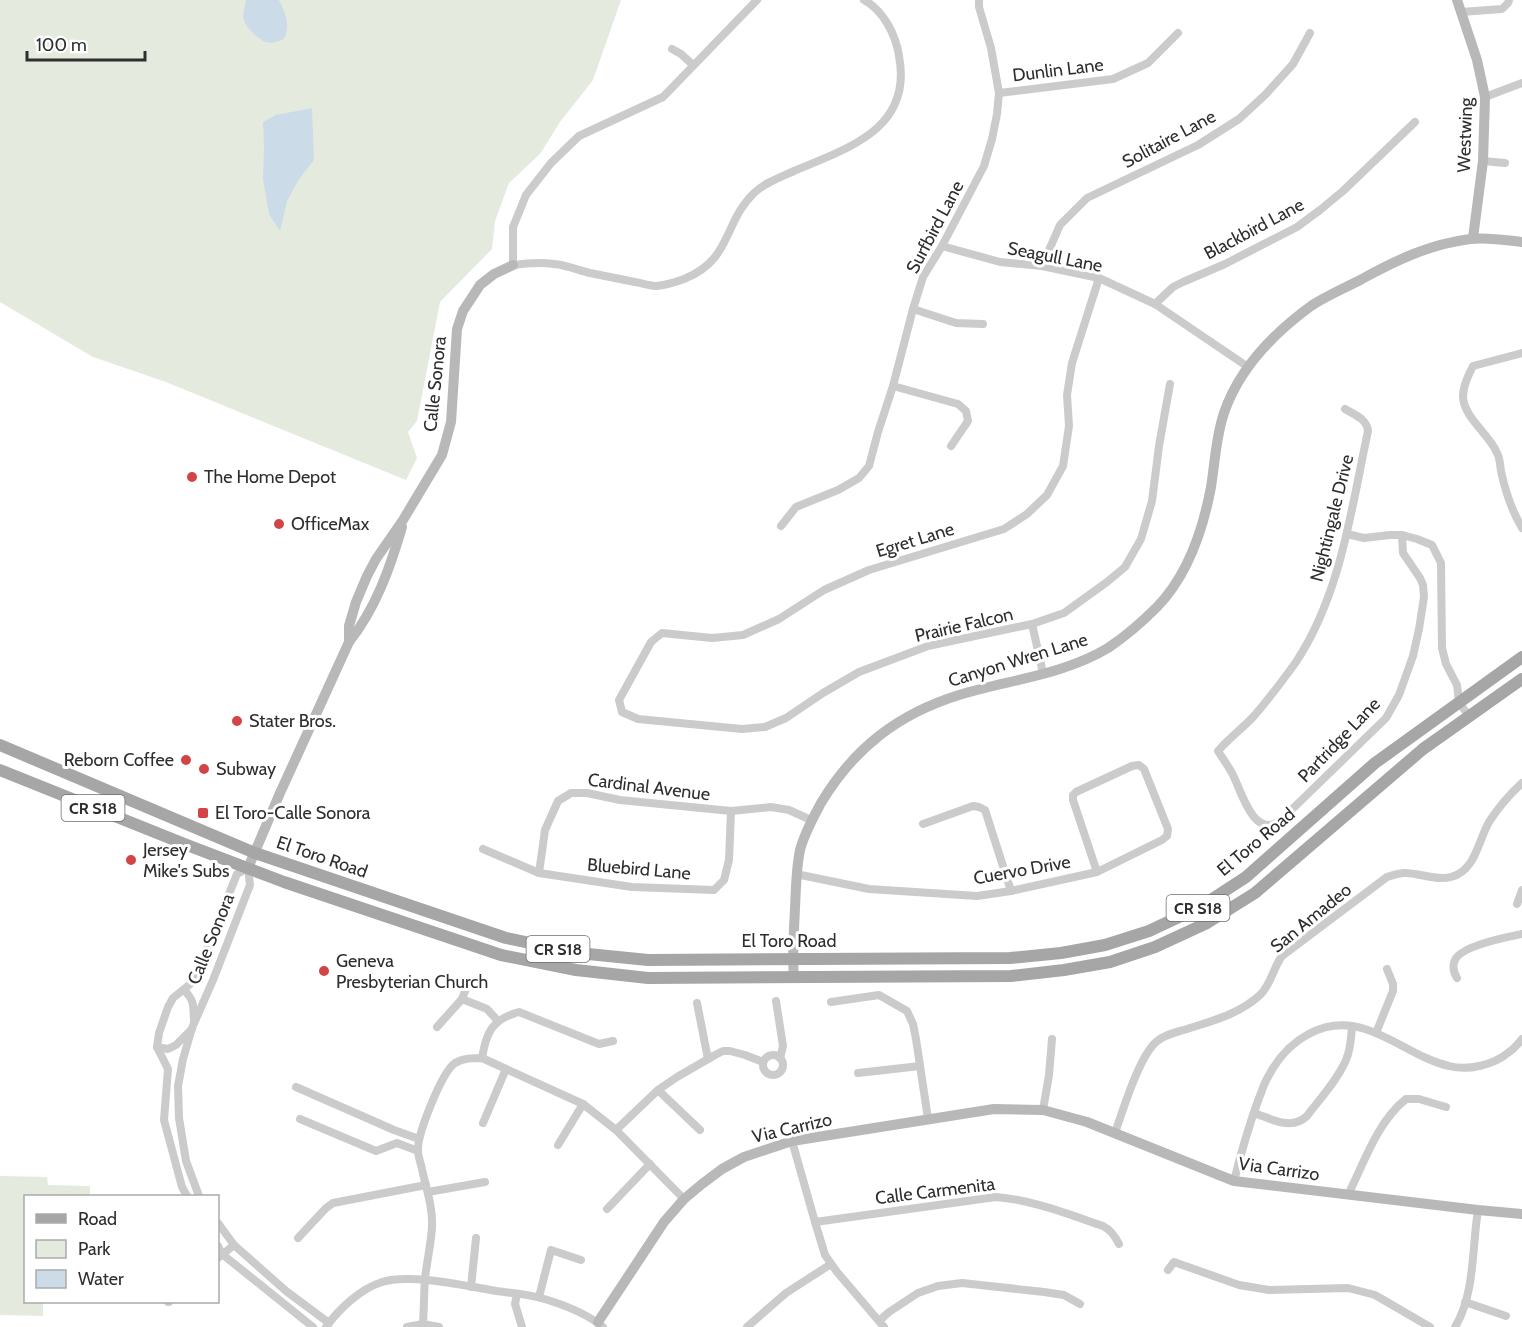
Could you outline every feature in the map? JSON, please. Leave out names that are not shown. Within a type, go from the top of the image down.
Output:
[{"type":"main road","name":"El Toro Road","points":[[0,745],[255,853],[506,938],[568,951],[648,960],[1010,958],[1061,953],[1105,945],[1149,930],[1200,907],[1246,877],[1375,763],[1522,657]]},
{"type":"main road","name":"El Toro Road","points":[[0,770],[284,882],[501,955],[576,970],[648,978],[1011,976],[1110,962],[1155,947],[1207,923],[1255,893],[1423,748],[1522,679]]},
{"type":"street","points":[[757,0],[663,97],[579,136],[551,163],[526,195],[513,227],[513,265],[555,264],[657,286],[683,279],[711,263],[722,249],[740,212],[754,192],[779,177],[866,138],[888,117],[898,96],[902,73],[899,52],[893,35],[874,6],[864,0]]},
{"type":"street","name":"Surfbird Lane","points":[[781,526],[796,507],[838,490],[859,478],[869,466],[923,277],[984,166],[992,139],[999,93],[991,48],[979,7],[980,0]]},
{"type":"street","name":"Westwing","points":[[1457,0],[1477,60],[1485,97],[1483,160],[1473,238]]},
{"type":"street","points":[[1461,12],[1502,9],[1509,0]]},
{"type":"street","name":"Dunlin Lane","points":[[999,93],[1113,79],[1148,63],[1178,33]]},
{"type":"street","name":"Solitaire Lane","points":[[1042,266],[1060,225],[1087,198],[1198,145],[1239,119],[1293,64],[1310,33]]},
{"type":"street","points":[[672,49],[693,65]]},
{"type":"street","points":[[1485,97],[1522,83]]},
{"type":"street","name":"Blackbird Lane","points":[[1155,304],[1173,287],[1255,248],[1312,216],[1343,191],[1415,122]]},
{"type":"street","points":[[1483,160],[1505,163]]},
{"type":"street","name":"Canyon Wren Lane","points":[[794,978],[792,959],[796,874],[800,848],[812,820],[846,766],[875,738],[914,712],[957,696],[1089,658],[1106,649],[1135,627],[1160,603],[1172,589],[1190,556],[1203,522],[1211,489],[1221,424],[1232,394],[1248,367],[1261,351],[1312,305],[1401,258],[1446,243],[1473,238],[1522,242]]},
{"type":"street","name":"Seagull Lane","points":[[942,246],[1000,262],[1042,266],[1099,278],[1155,304],[1248,367]]},
{"type":"street","name":"Calle Sonora","points":[[349,642],[348,626],[370,571],[442,455],[451,422],[457,329],[463,311],[480,285],[513,265]]},
{"type":"street","name":"Egret Lane","points":[[622,712],[619,700],[651,642],[662,633],[712,638],[743,635],[779,619],[824,590],[869,570],[1004,529],[1027,514],[1047,495],[1063,466],[1069,426],[1067,395],[1072,363],[1099,278]]},
{"type":"street","points":[[913,309],[956,323],[983,324]]},
{"type":"street","points":[[1522,353],[1473,366],[1466,382],[1463,399],[1470,415],[1497,452],[1501,473],[1522,528]]},
{"type":"street","name":"Prairie Falcon","points":[[622,712],[638,719],[742,729],[765,727],[786,718],[859,672],[928,646],[1032,624],[1064,613],[1125,567],[1141,539],[1152,501],[1170,384]]},
{"type":"street","points":[[893,386],[958,404],[966,411],[968,421],[951,446]]},
{"type":"street","name":"Nightingale Drive","points":[[1250,812],[1232,772],[1218,752],[1266,703],[1302,652],[1317,624],[1334,582],[1347,534],[1368,428],[1362,419],[1345,409]]},
{"type":"street","name":"Calle Sonora","points":[[198,1195],[186,1161],[179,1118],[178,1086],[193,1025],[250,885],[248,868],[349,642],[375,601],[388,571],[403,520]]},
{"type":"street","points":[[1347,534],[1364,538],[1402,535],[1432,545],[1441,563],[1442,648],[1446,664],[1457,685],[1459,702],[1468,716]]},
{"type":"street","name":"Partridge Lane","points":[[1250,812],[1258,821],[1267,826],[1279,822],[1389,714],[1399,695],[1413,656],[1424,597],[1420,578],[1403,553],[1402,535]]},
{"type":"street","points":[[370,571],[377,569],[388,571]]},
{"type":"street","points":[[1032,624],[1042,673]]},
{"type":"street","name":"Cuervo Drive","points":[[796,874],[869,889],[977,896],[1097,872],[1167,836],[1168,829],[1144,769],[1139,765],[1132,766],[1073,795],[1072,800],[1097,872]]},
{"type":"street","name":"San Amadeo","points":[[1115,1133],[1145,1055],[1155,1042],[1165,1036],[1221,1019],[1247,1005],[1268,985],[1282,956],[1387,877],[1403,873],[1445,878],[1462,872],[1469,866],[1489,822],[1511,793],[1522,783]]},
{"type":"street","name":"Cardinal Avenue","points":[[539,873],[546,830],[558,801],[571,792],[620,800],[730,811],[771,807],[789,810],[812,820]]},
{"type":"street","points":[[923,824],[973,806],[985,810],[1011,891]]},
{"type":"street","name":"Bluebird Lane","points":[[483,849],[539,873],[632,886],[714,890],[724,880],[729,860],[730,811]]},
{"type":"street","name":"Calle Sonora","points":[[184,990],[193,1001],[193,1025],[176,1045],[168,1049],[157,1047],[168,1007],[173,998],[194,981],[237,874],[248,868]]},
{"type":"street","points":[[1517,904],[1522,890]]},
{"type":"street","points":[[1457,978],[1453,966],[1455,959],[1467,949],[1522,934]]},
{"type":"street","points":[[1376,1033],[1393,991],[1393,984],[1387,969]]},
{"type":"street","points":[[437,1027],[462,999],[469,981]]},
{"type":"street","points":[[831,1002],[879,995],[907,1011],[913,1024],[928,1119]]},
{"type":"street","points":[[462,999],[487,1009],[498,1021]]},
{"type":"street","points":[[776,1001],[783,1046],[780,1058],[783,1069],[777,1075],[769,1075],[763,1070],[763,1062],[768,1056],[780,1058]]},
{"type":"street","points":[[697,1003],[708,1059]]},
{"type":"street","points":[[482,1058],[488,1034],[498,1021],[519,1012],[599,1044],[613,1041]]},
{"type":"street","points":[[1234,1181],[1246,1134],[1267,1078],[1277,1061],[1296,1041],[1315,1030],[1332,1026],[1366,1029],[1433,1061],[1461,1068],[1495,1061],[1509,1053],[1522,1040]]},
{"type":"street","points":[[1254,1113],[1287,1124],[1302,1120],[1346,1061],[1350,1050],[1352,1026]]},
{"type":"street","points":[[1043,1110],[1052,1039]]},
{"type":"street","points":[[157,1047],[168,1069],[164,1120],[186,1195]]},
{"type":"street","points":[[616,1130],[658,1090],[723,1052],[730,1051],[763,1062]]},
{"type":"street","points":[[423,1324],[425,1280],[432,1227],[431,1208],[418,1151],[419,1139],[443,1079],[455,1063],[471,1058],[482,1058],[583,1104],[616,1130],[684,1199]]},
{"type":"street","points":[[858,1073],[920,1066]]},
{"type":"street","points":[[483,1123],[506,1069]]},
{"type":"street","points":[[296,1087],[419,1139]]},
{"type":"street","points":[[658,1090],[700,1130]]},
{"type":"street","points":[[1348,1195],[1376,1136],[1396,1107],[1406,1099],[1419,1099],[1446,1107]]},
{"type":"street","points":[[558,1145],[583,1104]]},
{"type":"street","name":"Via Carrizo","points":[[600,1325],[664,1222],[684,1199],[722,1169],[744,1157],[792,1141],[994,1109],[1043,1110],[1087,1122],[1234,1181],[1522,1214]]},
{"type":"street","points":[[300,1119],[376,1151],[397,1143],[418,1151]]},
{"type":"street","points":[[389,1146],[394,1130]]},
{"type":"street","points":[[792,1141],[825,1256],[882,1324],[889,1312],[918,1293],[938,1286],[962,1283],[1064,1295],[1080,1304]]},
{"type":"street","points":[[608,1209],[650,1164]]},
{"type":"street","points":[[298,1238],[333,1203],[427,1188],[485,1182]]},
{"type":"street","name":"Calle Carmenita","points":[[814,1222],[996,1197],[1013,1198],[1108,1228],[1119,1244]]},
{"type":"street","points":[[1455,1327],[1469,1287],[1478,1210]]},
{"type":"street","points":[[219,1223],[234,1245],[327,1325],[356,1297],[384,1281],[398,1279],[425,1280],[539,1297],[569,1307],[600,1325]]},
{"type":"street","points":[[471,1287],[476,1238]]},
{"type":"street","points":[[234,1245],[220,1256],[313,1327]]},
{"type":"street","points":[[539,1297],[551,1250],[581,1260]]},
{"type":"street","points":[[1168,1270],[1174,1262],[1239,1285],[1269,1290],[1348,1288],[1376,1295],[1430,1327]]},
{"type":"street","points":[[747,1327],[786,1293],[831,1264]]},
{"type":"street","points":[[517,1294],[515,1304],[522,1327]]},
{"type":"street","points":[[1465,1302],[1506,1316]]},
{"type":"street","points":[[407,1327],[423,1324],[439,1327]]},
{"type":"green space","points":[[0,0],[621,0],[593,80],[560,122],[540,154],[509,183],[495,221],[492,249],[440,302],[417,421],[408,432],[417,458],[406,480],[166,382],[93,357],[0,302]]},
{"type":"green space","points":[[0,1176],[47,1177],[48,1185],[90,1186],[90,1195],[24,1195],[24,1303],[43,1303],[43,1316],[0,1315]]},
{"type":"water","points":[[246,0],[279,0],[287,24],[284,39],[267,42],[246,25],[243,13]]},
{"type":"water","points":[[312,108],[314,160],[299,179],[287,201],[280,231],[269,214],[263,179],[263,122],[276,115]]},
{"type":"place","name":"The Home Depot","points":[[192,477]]},
{"type":"place","name":"OfficeMax","points":[[279,524]]},
{"type":"place","name":"Stater Bros.","points":[[237,721]]},
{"type":"place","name":"Reborn Coffee","points":[[186,760]]},
{"type":"place","name":"Subway","points":[[204,769]]},
{"type":"place","name":"El Toro-Calle Sonora","points":[[203,813]]},
{"type":"place","name":"Jersey Mike's Subs","points":[[131,860]]},
{"type":"place","name":"Geneva Presbyterian Church","points":[[324,971]]}]
